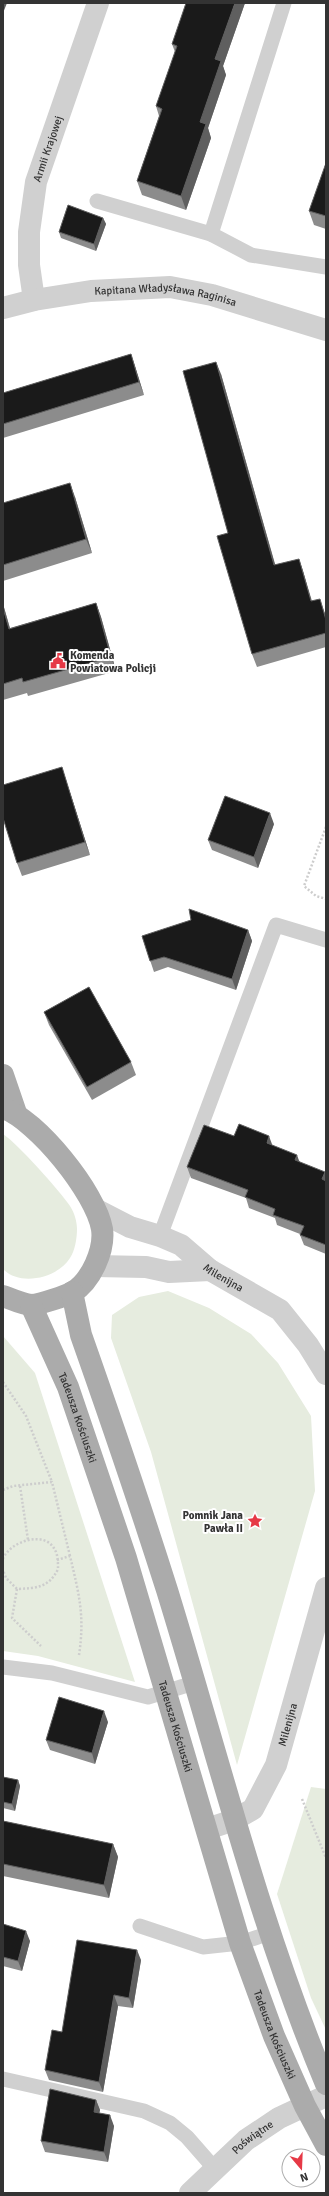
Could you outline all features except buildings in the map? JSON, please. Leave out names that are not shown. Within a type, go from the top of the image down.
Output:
[{"type":"main road","points":[[3,1075],[9,1110],[73,1171],[97,1210],[102,1230],[101,1245],[95,1266],[72,1292],[31,1305],[3,1296]]},
{"type":"main road","points":[[72,1292],[81,1335],[166,1590],[234,1820],[270,1933],[303,2028],[326,2084]]},
{"type":"main road","name":"Tadeusza Kościuszki","points":[[31,1305],[68,1387],[126,1558],[240,1943],[274,2036],[305,2106],[326,2145]]},
{"type":"street","name":"Armii Krajowej","points":[[34,300],[28,265],[29,232],[36,182],[98,3]]},
{"type":"street","name":"Kapitana Władysława Raginisa","points":[[3,308],[34,300],[91,291],[170,287],[212,295],[326,330]]},
{"type":"street","name":"Milenijna","points":[[97,1210],[130,1227],[182,1244],[210,1270],[280,1310],[308,1345],[326,1374]]},
{"type":"street","points":[[95,1266],[146,1267],[168,1272],[210,1270]]},
{"type":"street","name":"Milenijna","points":[[207,1829],[234,1820],[253,1809],[276,1765],[326,1588]]},
{"type":"street","name":"Poświątne","points":[[190,2193],[246,2140],[280,2118],[326,2096]]},
{"type":"lane","points":[[211,234],[284,3]]},
{"type":"lane","points":[[97,201],[211,234],[251,255],[326,267]]},
{"type":"lane","points":[[160,1236],[276,925],[326,940]]},
{"type":"lane","points":[[3,1667],[52,1673],[148,1697],[194,1683]]},
{"type":"lane","points":[[140,1926],[203,1947],[240,1943],[270,1933]]},
{"type":"lane","points":[[3,2079],[144,2111],[170,2123],[187,2137],[215,2169]]},
{"type":"path","points":[[326,827],[304,886],[316,896],[326,899]]},
{"type":"path","points":[[3,1382],[26,1416],[52,1482],[82,1611],[83,1626],[77,1662]]},
{"type":"path","points":[[3,1490],[20,1486],[52,1482]]},
{"type":"path","points":[[20,1486],[28,1540]]},
{"type":"path","points":[[3,1559],[4,1553],[11,1548],[28,1540],[36,1539],[50,1544],[55,1550],[58,1569],[48,1584],[32,1588],[17,1589],[6,1578],[3,1570]]},
{"type":"path","points":[[57,1560],[70,1556]]},
{"type":"path","points":[[17,1589],[12,1618],[44,1650]]},
{"type":"path","points":[[302,1799],[326,1858]]},
{"type":"shaded area","points":[[3,1134],[28,1157],[57,1190],[70,1206],[76,1220],[76,1240],[70,1258],[57,1271],[38,1278],[19,1278],[10,1275],[3,1269]]},
{"type":"shaded area","points":[[168,1291],[209,1308],[251,1334],[278,1363],[311,1416],[315,1491],[237,1765],[151,1452],[111,1338],[112,1315],[139,1297]]},
{"type":"shaded area","points":[[3,1336],[35,1373],[135,1682],[38,1656],[3,1651]]},
{"type":"shaded area","points":[[311,1787],[326,1789],[326,2030],[311,1998],[277,1894]]},
{"type":"place","name":"Komenda Powiatowa Policji","points":[[58,661]]},
{"type":"place","name":"Pomnik Jana Pawła II","points":[[255,1521]]}]
